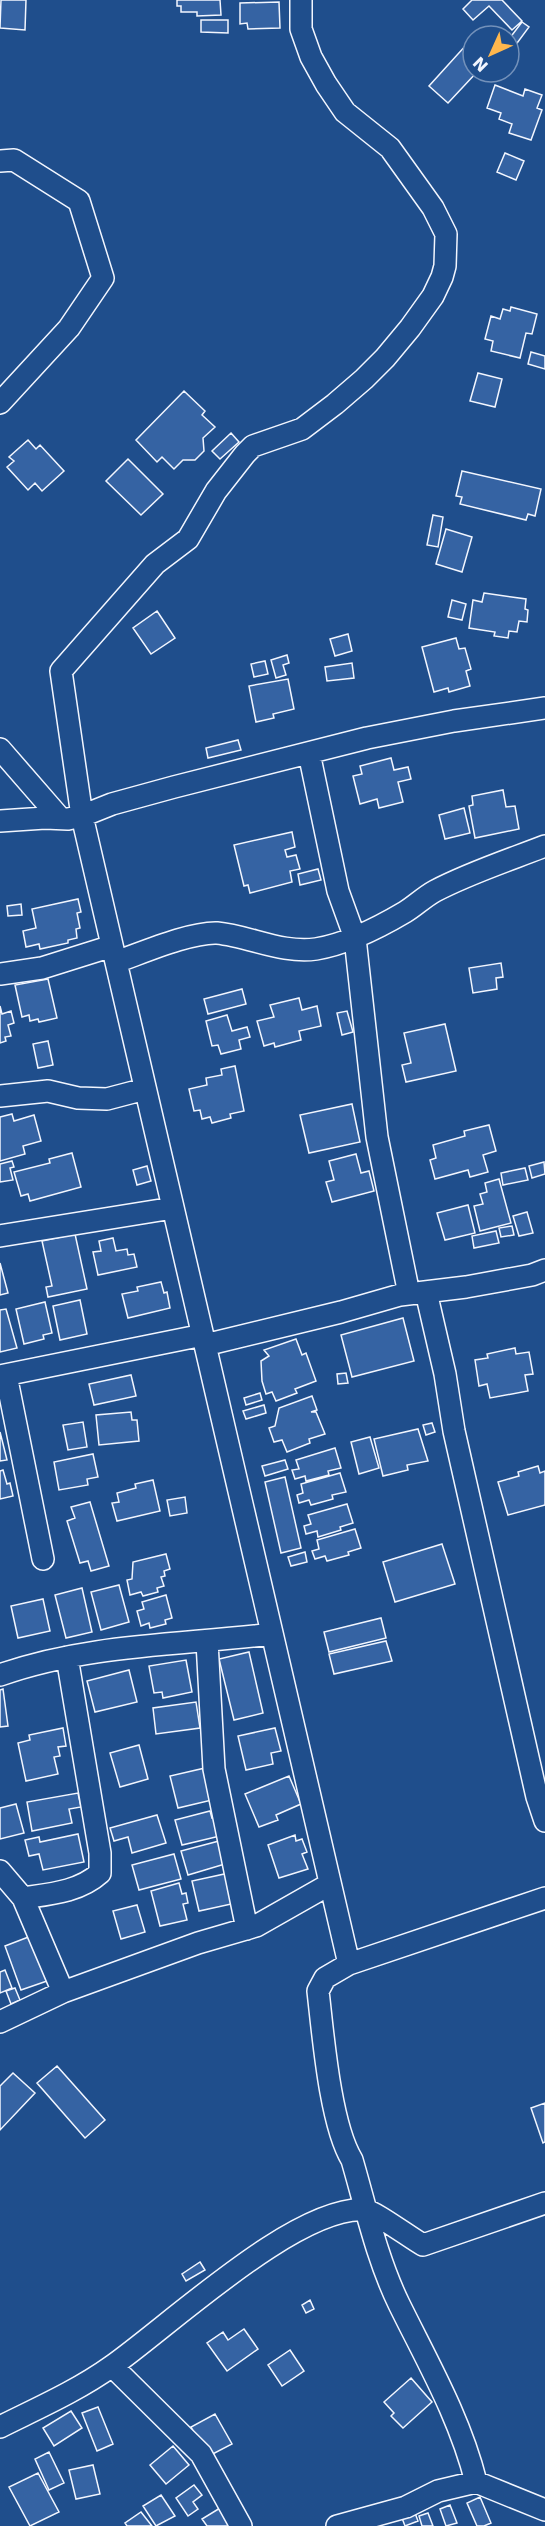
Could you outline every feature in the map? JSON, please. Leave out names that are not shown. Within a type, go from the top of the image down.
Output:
[{"type":"street","points":[[301,0],[301,29],[311,57],[345,112],[390,148],[434,208],[446,234],[445,266],[433,296],[385,358],[335,404],[302,429],[253,446],[216,491],[188,538],[155,564],[60,671],[82,816],[349,1964]]},
{"type":"street","points":[[0,161],[14,160],[79,201],[103,278],[69,328],[0,403]]},
{"type":"street","points":[[0,821],[68,819],[143,795],[367,738],[433,725],[545,708]]},
{"type":"street","points":[[0,749],[60,818]]},
{"type":"street","points":[[309,753],[338,891],[355,938],[377,1137],[417,1293],[445,1374],[454,1431],[537,1797],[545,1821]]},
{"type":"street","points":[[0,974],[42,968],[217,933],[259,944],[315,949],[355,938],[404,913],[435,891],[545,846]]},
{"type":"street","points":[[0,1096],[48,1091],[78,1098],[107,1099],[146,1089]]},
{"type":"street","points":[[0,1236],[173,1208]]},
{"type":"street","points":[[43,1559],[3,1376],[204,1340],[417,1293],[532,1275],[545,1270]]},
{"type":"street","points":[[0,1675],[67,1657],[272,1634]]},
{"type":"street","points":[[207,1642],[214,1769],[247,1929]]},
{"type":"street","points":[[23,1898],[89,1883],[100,1873],[100,1853],[67,1657]]},
{"type":"street","points":[[0,1871],[23,1898],[63,1992]]},
{"type":"street","points":[[0,2022],[63,1992],[198,1943],[256,1926],[330,1884]]},
{"type":"street","points":[[476,2481],[452,2410],[399,2303],[380,2256],[352,2160],[345,2149],[332,2097],[318,1991],[326,1978],[349,1964],[545,1898]]},
{"type":"street","points":[[0,2427],[75,2390],[112,2366],[250,2261],[295,2230],[336,2213],[366,2210],[423,2245],[545,2203]]},
{"type":"street","points":[[112,2366],[201,2454],[241,2526]]},
{"type":"street","points":[[338,2526],[406,2507],[438,2491],[476,2481],[545,2510]]},
{"type":"building","points":[[1,0],[26,0],[25,30],[0,28]]},
{"type":"building","points":[[177,0],[220,0],[221,15],[197,16],[197,12],[181,12],[181,6],[177,6]]},
{"type":"building","points":[[472,0],[502,0],[522,21],[519,24],[506,24],[489,6],[473,20],[463,9]]},
{"type":"building","points":[[279,2],[280,28],[248,29],[247,23],[240,24],[240,3]]},
{"type":"building","points":[[201,20],[228,20],[228,33],[201,32]]},
{"type":"building","points":[[522,22],[529,27],[521,38],[521,24]]},
{"type":"building","points":[[461,51],[461,84],[466,84],[448,103],[429,86]]},
{"type":"building","points":[[495,85],[523,96],[525,89],[542,95],[537,108],[542,110],[531,140],[509,133],[512,124],[499,119],[501,113],[487,108]]},
{"type":"building","points":[[505,153],[524,161],[516,180],[497,172]]},
{"type":"building","points":[[511,307],[537,314],[532,334],[526,333],[520,358],[491,351],[493,341],[485,339],[491,316],[500,319],[503,309],[510,311]]},
{"type":"building","points":[[531,352],[545,356],[545,369],[528,364]]},
{"type":"building","points":[[478,373],[502,379],[495,407],[470,401]]},
{"type":"building","points":[[184,391],[205,411],[202,415],[215,427],[203,438],[204,451],[195,460],[183,460],[174,469],[162,457],[157,462],[136,440]]},
{"type":"building","points":[[231,433],[239,442],[220,459],[212,451]]},
{"type":"building","points":[[28,440],[36,449],[40,445],[64,471],[42,491],[35,483],[28,490],[7,467],[14,461],[9,457]]},
{"type":"building","points":[[128,459],[163,494],[141,515],[106,481]]},
{"type":"building","points":[[462,471],[541,489],[535,516],[528,514],[526,520],[460,504],[462,497],[456,496]]},
{"type":"building","points":[[433,515],[443,517],[438,547],[427,545]]},
{"type":"building","points":[[446,529],[472,537],[462,572],[436,564]]},
{"type":"building","points":[[484,593],[526,599],[527,622],[519,621],[517,632],[509,631],[508,638],[494,636],[495,632],[469,628],[473,600],[482,602]]},
{"type":"building","points":[[452,600],[466,604],[462,620],[448,617]]},
{"type":"building","points":[[157,611],[175,638],[151,654],[133,628]]},
{"type":"building","points":[[348,634],[352,651],[335,656],[330,639]]},
{"type":"building","points":[[456,638],[459,649],[465,648],[471,669],[466,671],[470,686],[449,692],[448,688],[434,692],[422,647]]},
{"type":"building","points":[[287,655],[289,663],[283,665],[286,675],[276,678],[271,660]]},
{"type":"building","points":[[265,661],[268,674],[254,677],[251,664]]},
{"type":"building","points":[[352,663],[354,678],[327,681],[325,667]]},
{"type":"building","points":[[288,679],[294,709],[273,714],[274,718],[256,722],[249,686]]},
{"type":"building","points":[[238,740],[241,750],[208,758],[206,748]]},
{"type":"building","points":[[391,758],[394,770],[408,767],[411,779],[398,782],[403,802],[379,808],[377,799],[360,804],[353,776],[362,774],[360,766]]},
{"type":"building","points":[[503,790],[506,807],[515,806],[519,829],[475,838],[469,806],[473,805],[472,796]]},
{"type":"building","points":[[464,808],[470,833],[445,839],[439,815]]},
{"type":"building","points":[[292,832],[295,847],[285,850],[287,857],[296,855],[300,869],[290,871],[292,882],[250,893],[248,885],[244,886],[234,845]]},
{"type":"building","points":[[318,869],[321,880],[300,885],[298,874]]},
{"type":"building","points":[[78,899],[81,912],[77,913],[80,928],[76,929],[77,938],[68,940],[68,943],[40,949],[39,944],[26,947],[23,931],[36,928],[32,909]]},
{"type":"building","points":[[21,904],[22,915],[8,916],[7,906]]},
{"type":"building","points":[[501,963],[503,977],[496,978],[497,989],[473,993],[469,968]]},
{"type":"building","points":[[48,979],[57,1018],[39,1022],[38,1019],[30,1021],[29,1015],[22,1017],[15,985]]},
{"type":"building","points":[[242,989],[246,1004],[208,1014],[204,999]]},
{"type":"building","points":[[299,998],[302,1010],[317,1006],[321,1026],[299,1031],[301,1040],[275,1047],[274,1043],[264,1046],[257,1021],[274,1017],[270,1005]]},
{"type":"building","points":[[0,1006],[2,1014],[11,1011],[14,1023],[8,1025],[11,1036],[5,1037],[6,1041],[0,1043]]},
{"type":"building","points":[[347,1011],[353,1032],[342,1035],[337,1013]]},
{"type":"building","points":[[227,1015],[232,1031],[247,1027],[250,1037],[239,1040],[241,1049],[221,1054],[218,1045],[212,1046],[206,1021]]},
{"type":"building","points":[[445,1024],[456,1071],[406,1082],[402,1065],[411,1063],[404,1033]]},
{"type":"building","points":[[48,1041],[53,1065],[38,1068],[33,1044]]},
{"type":"building","points":[[235,1066],[244,1111],[230,1114],[231,1118],[212,1123],[210,1117],[202,1119],[200,1110],[194,1111],[189,1089],[207,1085],[206,1078],[222,1075],[221,1069]]},
{"type":"building","points":[[352,1104],[360,1142],[309,1153],[300,1115]]},
{"type":"building","points":[[12,1114],[14,1121],[34,1115],[41,1141],[23,1146],[25,1154],[0,1161],[0,1117]]},
{"type":"building","points":[[489,1125],[496,1151],[483,1155],[488,1172],[470,1177],[468,1170],[435,1179],[430,1160],[436,1158],[433,1145],[465,1136],[464,1131]]},
{"type":"building","points":[[72,1153],[81,1187],[30,1201],[28,1194],[21,1196],[14,1172],[50,1163],[49,1159]]},
{"type":"building","points":[[356,1154],[361,1173],[369,1171],[374,1191],[332,1202],[326,1182],[334,1180],[329,1161]]},
{"type":"building","points":[[12,1161],[14,1167],[10,1168],[13,1180],[0,1182],[0,1164]]},
{"type":"building","points":[[544,1162],[545,1174],[532,1178],[529,1166]]},
{"type":"building","points":[[147,1166],[151,1181],[137,1185],[133,1170]]},
{"type":"building","points":[[525,1168],[528,1180],[503,1185],[501,1173]]},
{"type":"building","points":[[499,1179],[511,1223],[480,1231],[474,1206],[483,1204],[480,1194],[487,1192],[485,1183]]},
{"type":"building","points":[[468,1205],[475,1233],[445,1240],[437,1213]]},
{"type":"building","points":[[527,1212],[533,1233],[519,1236],[513,1216]]},
{"type":"building","points":[[512,1226],[514,1235],[501,1237],[499,1228]]},
{"type":"building","points":[[496,1231],[499,1243],[474,1248],[472,1236]]},
{"type":"building","points":[[75,1234],[87,1289],[48,1297],[46,1287],[52,1286],[42,1241]]},
{"type":"building","points":[[113,1238],[116,1251],[127,1249],[128,1255],[134,1254],[137,1267],[98,1275],[93,1252],[101,1251],[99,1241]]},
{"type":"building","points":[[0,1263],[8,1293],[0,1295]]},
{"type":"building","points":[[161,1282],[164,1293],[167,1292],[170,1308],[128,1318],[122,1294],[138,1291],[137,1287]]},
{"type":"building","points":[[80,1300],[87,1334],[60,1340],[53,1306]]},
{"type":"building","points":[[45,1302],[52,1333],[43,1335],[44,1339],[24,1344],[16,1309]]},
{"type":"building","points":[[6,1309],[17,1348],[0,1352],[0,1310]]},
{"type":"building","points":[[403,1318],[414,1361],[352,1377],[341,1335]]},
{"type":"building","points":[[296,1339],[302,1355],[306,1353],[316,1381],[295,1389],[297,1393],[276,1401],[272,1392],[266,1394],[262,1381],[261,1361],[269,1356],[264,1350]]},
{"type":"building","points":[[515,1348],[516,1354],[529,1352],[533,1374],[525,1375],[528,1391],[490,1398],[487,1384],[479,1386],[475,1360],[488,1358],[487,1354]]},
{"type":"building","points":[[346,1373],[348,1383],[338,1384],[337,1374]]},
{"type":"building","points":[[131,1375],[136,1396],[94,1405],[89,1384]]},
{"type":"building","points":[[260,1393],[262,1400],[246,1405],[244,1398]]},
{"type":"building","points":[[312,1396],[317,1410],[311,1412],[316,1412],[325,1434],[309,1439],[310,1443],[287,1452],[282,1440],[274,1442],[269,1428],[275,1426],[279,1408]]},
{"type":"building","points":[[264,1405],[266,1413],[246,1419],[243,1411]]},
{"type":"building","points":[[131,1412],[132,1420],[137,1420],[139,1441],[99,1445],[96,1415]]},
{"type":"building","points":[[83,1422],[87,1447],[68,1450],[63,1425]]},
{"type":"building","points":[[432,1423],[435,1432],[426,1435],[423,1425]]},
{"type":"building","points":[[418,1429],[428,1461],[407,1465],[408,1470],[383,1476],[374,1439]]},
{"type":"building","points":[[0,1432],[7,1460],[0,1461]]},
{"type":"building","points":[[370,1437],[379,1468],[359,1474],[351,1442]]},
{"type":"building","points":[[335,1448],[341,1468],[328,1471],[329,1475],[306,1481],[305,1476],[295,1479],[292,1470],[299,1469],[296,1460]]},
{"type":"building","points":[[93,1454],[98,1477],[87,1479],[88,1485],[59,1490],[54,1462]]},
{"type":"building","points":[[285,1460],[288,1469],[265,1476],[262,1466]]},
{"type":"building","points":[[538,1466],[540,1473],[545,1471],[545,1505],[508,1515],[498,1482],[519,1476],[518,1472]]},
{"type":"building","points":[[3,1470],[7,1484],[10,1483],[13,1496],[0,1499],[0,1471]]},
{"type":"building","points":[[340,1473],[346,1492],[332,1495],[333,1499],[311,1505],[309,1500],[299,1503],[297,1495],[303,1493],[301,1484]]},
{"type":"building","points":[[285,1477],[301,1548],[281,1553],[265,1482]]},
{"type":"building","points":[[153,1480],[160,1511],[117,1521],[112,1503],[119,1502],[117,1493],[136,1488],[135,1484]]},
{"type":"building","points":[[185,1497],[187,1513],[170,1516],[167,1500]]},
{"type":"building","points":[[90,1502],[109,1566],[91,1571],[88,1561],[80,1563],[67,1521],[75,1518],[71,1507]]},
{"type":"building","points":[[347,1504],[353,1523],[340,1527],[341,1530],[318,1537],[317,1531],[306,1534],[304,1526],[311,1524],[308,1515]]},
{"type":"building","points":[[355,1529],[361,1548],[348,1552],[349,1555],[327,1561],[325,1556],[315,1559],[312,1551],[319,1549],[317,1540]]},
{"type":"building","points":[[442,1544],[455,1584],[395,1602],[383,1562]]},
{"type":"building","points":[[305,1552],[307,1562],[291,1566],[288,1557]]},
{"type":"building","points":[[166,1554],[170,1569],[164,1571],[165,1576],[161,1577],[164,1586],[157,1588],[158,1592],[143,1596],[141,1592],[130,1595],[127,1580],[132,1579],[133,1562]]},
{"type":"building","points":[[119,1585],[129,1622],[101,1630],[91,1592]]},
{"type":"building","points":[[82,1588],[92,1632],[66,1638],[55,1595]]},
{"type":"building","points":[[166,1595],[172,1618],[165,1620],[166,1624],[150,1628],[149,1623],[141,1626],[137,1611],[144,1609],[142,1602]]},
{"type":"building","points":[[43,1599],[50,1631],[18,1638],[11,1606]]},
{"type":"building","points":[[381,1618],[386,1638],[329,1652],[324,1632]]},
{"type":"building","points":[[386,1641],[392,1661],[334,1674],[329,1654]]},
{"type":"building","points":[[249,1652],[263,1713],[234,1720],[219,1659]]},
{"type":"building","points":[[186,1660],[192,1692],[163,1698],[162,1692],[154,1693],[149,1666]]},
{"type":"building","points":[[129,1670],[137,1702],[95,1712],[87,1681]]},
{"type":"building","points":[[3,1689],[8,1726],[0,1727],[0,1690]]},
{"type":"building","points":[[196,1702],[200,1728],[156,1734],[153,1708]]},
{"type":"building","points":[[63,1728],[66,1746],[58,1747],[60,1756],[54,1757],[58,1774],[26,1781],[18,1743],[30,1740],[29,1735]]},
{"type":"building","points":[[275,1728],[281,1751],[271,1753],[273,1764],[246,1770],[238,1736]]},
{"type":"building","points":[[139,1745],[148,1779],[120,1787],[110,1753]]},
{"type":"building","points":[[205,1768],[212,1800],[178,1808],[170,1776]]},
{"type":"building","points":[[289,1776],[301,1804],[276,1815],[278,1820],[259,1827],[245,1794]]},
{"type":"building","points":[[78,1793],[81,1807],[69,1809],[72,1823],[32,1831],[27,1802]]},
{"type":"building","points":[[16,1804],[24,1833],[0,1839],[0,1808]]},
{"type":"building","points":[[210,1811],[212,1818],[215,1817],[220,1836],[182,1845],[175,1820]]},
{"type":"building","points":[[157,1815],[166,1843],[132,1853],[128,1837],[114,1841],[110,1828]]},
{"type":"building","points":[[78,1834],[84,1862],[43,1870],[39,1854],[29,1856],[25,1840],[39,1837],[40,1842]]},
{"type":"building","points":[[295,1835],[296,1841],[302,1839],[307,1852],[302,1854],[308,1869],[279,1878],[268,1845]]},
{"type":"building","points":[[219,1841],[225,1864],[188,1875],[181,1851]]},
{"type":"building","points":[[174,1854],[181,1879],[139,1890],[132,1865]]},
{"type":"building","points":[[229,1873],[236,1903],[199,1911],[192,1881]]},
{"type":"building","points":[[179,1883],[182,1894],[186,1893],[188,1903],[183,1904],[187,1920],[160,1926],[151,1891]]},
{"type":"building","points":[[137,1905],[145,1932],[121,1939],[113,1911]]},
{"type":"building","points":[[31,1936],[47,1981],[21,1990],[5,1946]]},
{"type":"building","points":[[5,1970],[12,1988],[0,1993],[0,1972]]},
{"type":"building","points":[[15,1988],[20,2000],[11,2004],[6,1991]]},
{"type":"building","points":[[57,2066],[105,2120],[85,2138],[37,2083]]},
{"type":"building","points":[[13,2073],[35,2093],[0,2130],[0,2086]]},
{"type":"building","points":[[545,2103],[545,2142],[543,2143],[531,2108]]},
{"type":"building","points":[[200,2262],[205,2270],[186,2281],[182,2274]]},
{"type":"building","points":[[310,2300],[314,2309],[306,2313],[302,2305]]},
{"type":"building","points":[[244,2329],[258,2349],[227,2371],[207,2343],[223,2332],[228,2340]]},
{"type":"building","points":[[290,2350],[304,2371],[282,2386],[268,2365]]},
{"type":"building","points":[[411,2378],[432,2402],[403,2428],[391,2416],[394,2413],[384,2402]]},
{"type":"building","points":[[98,2407],[113,2444],[97,2451],[82,2413]]},
{"type":"building","points":[[71,2411],[82,2428],[54,2446],[43,2428]]},
{"type":"building","points":[[215,2414],[232,2444],[207,2457],[191,2427]]},
{"type":"building","points":[[173,2446],[189,2465],[166,2484],[150,2465]]},
{"type":"building","points":[[49,2452],[64,2483],[49,2490],[35,2459]]},
{"type":"building","points":[[93,2465],[100,2494],[76,2499],[69,2470]]},
{"type":"building","points":[[38,2473],[59,2512],[30,2526],[9,2487]]},
{"type":"building","points":[[194,2485],[202,2495],[193,2502],[198,2509],[188,2516],[176,2498]]},
{"type":"building","points":[[161,2495],[175,2516],[156,2526],[143,2506]]},
{"type":"building","points":[[480,2497],[491,2523],[484,2526],[477,2526],[467,2503]]},
{"type":"building","points":[[225,2505],[232,2526],[207,2526],[202,2519]]},
{"type":"building","points":[[450,2505],[457,2523],[446,2526],[440,2509]]},
{"type":"building","points":[[141,2512],[152,2526],[127,2526],[125,2523]]},
{"type":"building","points":[[415,2513],[418,2521],[405,2526],[402,2518]]},
{"type":"building","points":[[428,2513],[433,2526],[422,2526],[419,2516]]}]
